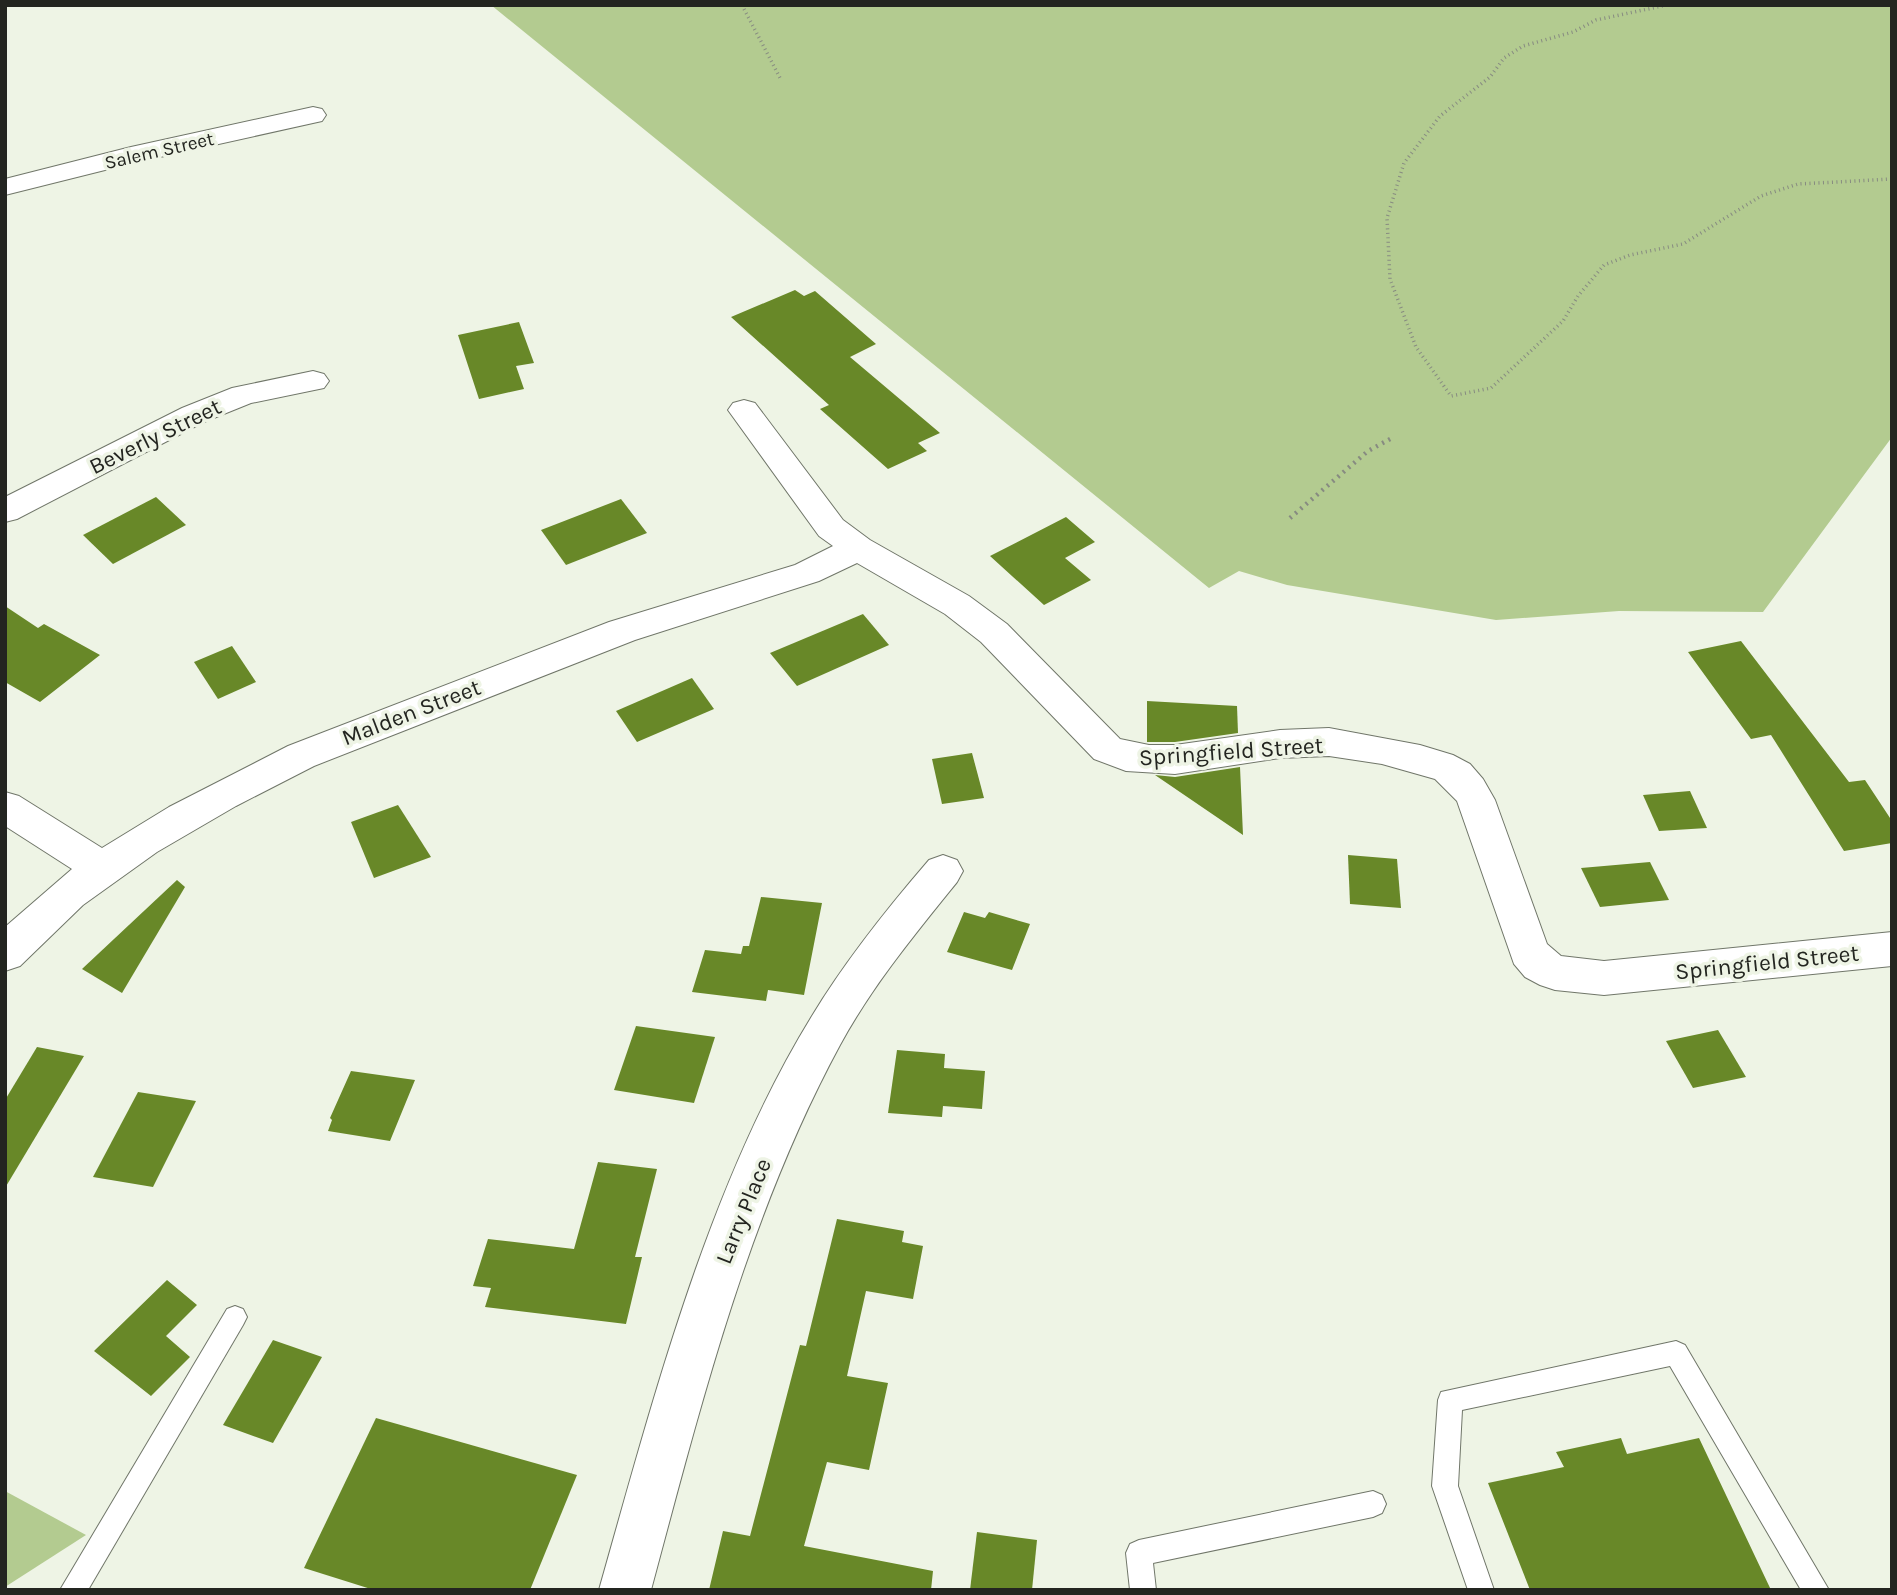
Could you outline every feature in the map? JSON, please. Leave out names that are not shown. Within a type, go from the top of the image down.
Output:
[{"type":"street","name":"Salem Street","points":[[5,187],[131,155],[313,115]]},
{"type":"street","name":"Beverly Street","points":[[5,511],[193,415],[243,395],[313,381]]},
{"type":"street","name":"Springfield Street","points":[[744,410],[831,528],[858,548],[957,606],[994,633],[1107,749],[1119,756],[1172,760],[1306,741],[1383,750],[1451,769],[1462,778],[1476,800],[1529,952],[1540,965],[1555,973],[1577,977],[1625,977],[1892,949]]},
{"type":"street","name":"Malden Street","points":[[5,954],[101,867],[263,775],[342,738],[657,618],[807,573],[858,548]]},
{"type":"street","points":[[5,807],[101,867]]},
{"type":"street","name":"Larry Place","points":[[625,1590],[712,1290],[742,1208],[794,1091],[846,998],[895,925],[943,871]]},
{"type":"lane","points":[[73,1590],[235,1317]]},
{"type":"lane","points":[[1481,1590],[1445,1486],[1450,1400],[1676,1353],[1816,1590]]},
{"type":"lane","points":[[1143,1590],[1139,1553],[1373,1504]]},
{"type":"path","points":[[742,5],[779,78]]},
{"type":"path","points":[[1667,5],[1597,20],[1573,32],[1523,46],[1504,58],[1490,77],[1440,116],[1404,163],[1387,218],[1390,279],[1416,347],[1451,396],[1491,388],[1563,321],[1604,265],[1630,255],[1682,244],[1761,197],[1798,184],[1892,179]]},
{"type":"path","points":[[1290,518],[1368,451],[1392,438]]},
{"type":"green space","points":[[491,5],[1892,5],[1892,437],[1763,612],[1619,611],[1496,620],[1287,585],[1239,571],[1209,588]]},
{"type":"green space","points":[[5,1491],[86,1535],[5,1587]]},
{"type":"building","points":[[795,290],[804,296],[815,291],[876,344],[850,357],[940,433],[918,443],[927,451],[888,469],[820,409],[829,405],[731,317]]},
{"type":"building","points":[[519,322],[534,363],[516,366],[524,389],[479,399],[458,335]]},
{"type":"building","points":[[156,497],[186,525],[113,564],[83,535]]},
{"type":"building","points":[[621,499],[647,533],[566,565],[541,530]]},
{"type":"building","points":[[1066,517],[1095,542],[1065,558],[1091,580],[1044,605],[990,556]]},
{"type":"building","points":[[5,606],[38,628],[44,624],[100,655],[40,702],[5,682]]},
{"type":"building","points":[[863,614],[889,645],[797,686],[770,653]]},
{"type":"building","points":[[1741,641],[1849,782],[1865,780],[1892,821],[1892,843],[1844,851],[1771,735],[1751,739],[1688,652]]},
{"type":"building","points":[[232,646],[256,682],[218,699],[194,662]]},
{"type":"building","points":[[692,678],[714,709],[637,742],[616,711]]},
{"type":"building","points":[[1147,701],[1237,706],[1238,733],[1175,742],[1147,742]]},
{"type":"building","points":[[972,753],[984,798],[942,804],[932,759]]},
{"type":"building","points":[[1240,767],[1243,835],[1155,775],[1175,777]]},
{"type":"building","points":[[1690,791],[1707,828],[1659,831],[1643,795]]},
{"type":"building","points":[[398,805],[431,857],[374,878],[351,822]]},
{"type":"building","points":[[1348,855],[1397,859],[1401,908],[1350,904]]},
{"type":"building","points":[[1650,862],[1669,900],[1600,907],[1581,868]]},
{"type":"building","points":[[177,880],[185,887],[122,993],[82,969]]},
{"type":"building","points":[[761,897],[822,903],[804,995],[768,990],[766,1001],[692,992],[705,950],[741,954],[743,946],[749,946]]},
{"type":"building","points":[[964,912],[985,918],[989,912],[1030,924],[1012,970],[947,952]]},
{"type":"building","points":[[636,1026],[715,1037],[694,1103],[614,1090]]},
{"type":"building","points":[[1718,1030],[1746,1077],[1693,1088],[1666,1041]]},
{"type":"building","points":[[37,1047],[84,1056],[5,1188],[5,1100]]},
{"type":"building","points":[[897,1050],[945,1054],[944,1068],[985,1071],[982,1109],[943,1106],[942,1117],[888,1113]]},
{"type":"building","points":[[351,1071],[415,1080],[390,1141],[328,1131],[332,1120],[330,1118]]},
{"type":"building","points":[[138,1092],[196,1101],[153,1187],[93,1177]]},
{"type":"building","points":[[598,1162],[657,1169],[635,1257],[642,1257],[626,1324],[485,1307],[491,1288],[473,1286],[488,1239],[574,1249]]},
{"type":"building","points":[[837,1219],[904,1231],[902,1242],[923,1246],[913,1299],[866,1291],[847,1376],[888,1383],[869,1470],[827,1462],[804,1546],[933,1571],[931,1590],[709,1590],[723,1531],[750,1536],[800,1345],[806,1346]]},
{"type":"building","points":[[167,1280],[197,1305],[166,1336],[190,1357],[151,1396],[94,1351]]},
{"type":"building","points":[[273,1340],[322,1357],[273,1443],[223,1425]]},
{"type":"building","points":[[376,1418],[577,1475],[530,1590],[374,1590],[304,1568]]},
{"type":"building","points":[[1621,1438],[1627,1454],[1699,1438],[1771,1590],[1530,1590],[1488,1483],[1564,1467],[1556,1452]]},
{"type":"building","points":[[977,1532],[1037,1540],[1032,1590],[970,1590]]}]
